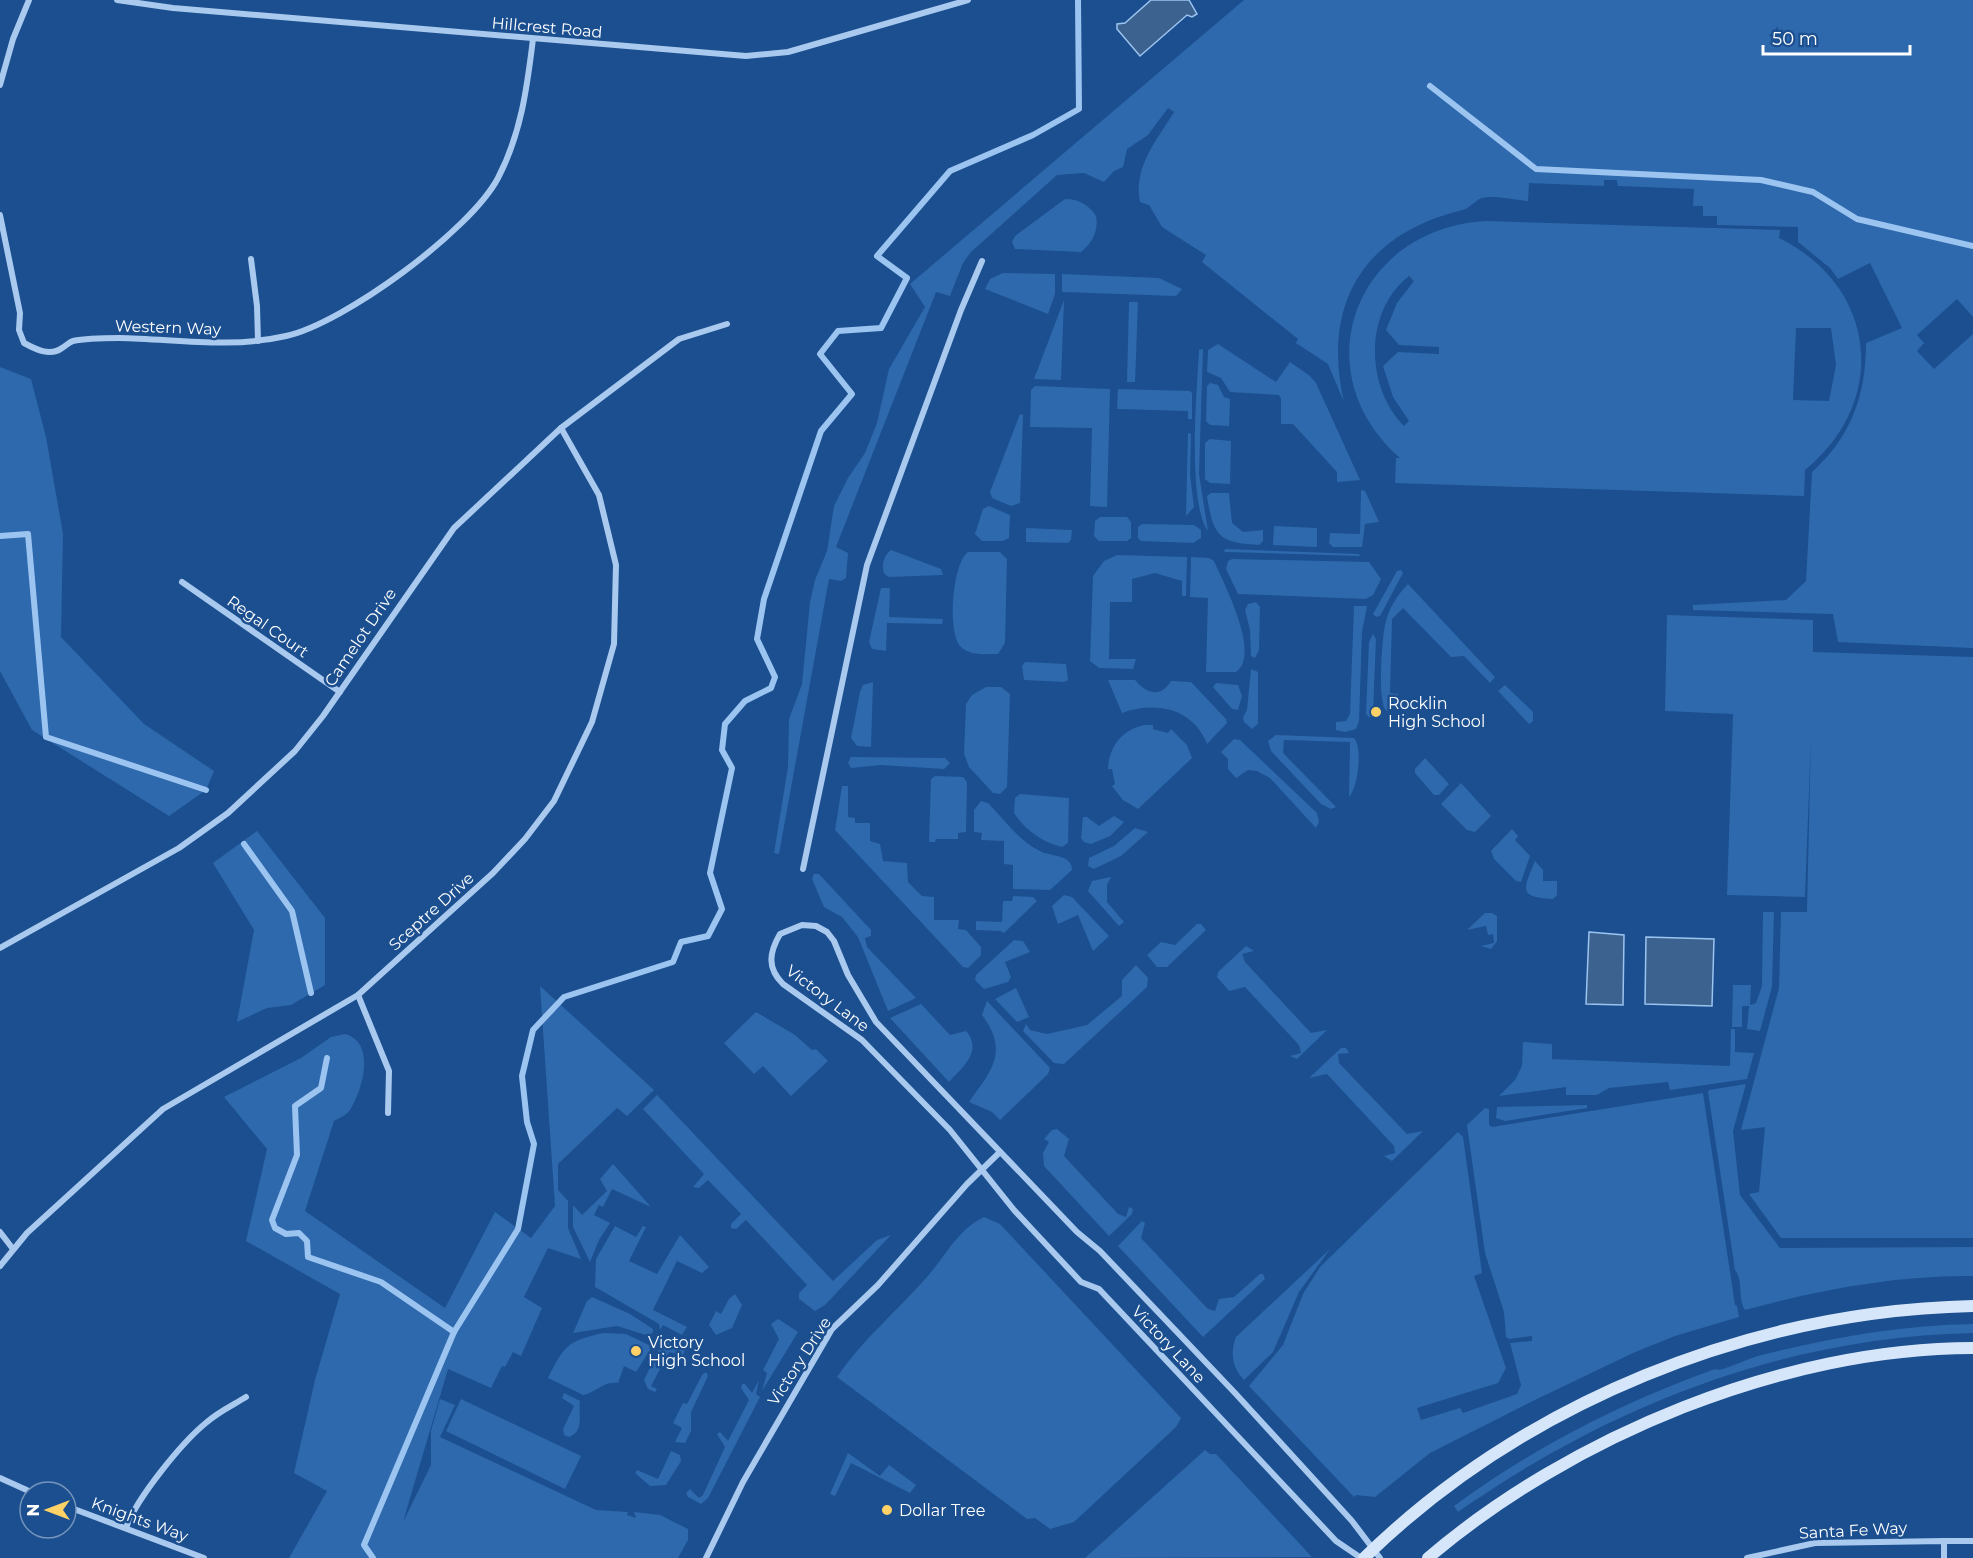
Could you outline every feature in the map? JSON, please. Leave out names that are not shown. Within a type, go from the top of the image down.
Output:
[{"type":"main road","points":[[1363,1558],[1377,1553],[1449,1485],[1487,1459],[1569,1411],[1651,1373],[1738,1342],[1793,1328],[1873,1315],[1973,1306]]},
{"type":"main road","points":[[1428,1558],[1478,1519],[1551,1470],[1590,1449],[1669,1413],[1752,1383],[1794,1371],[1880,1356],[1973,1348]]},
{"type":"street","points":[[0,85],[12,39],[29,0]]},
{"type":"street","name":"Hillcrest Road","points":[[117,0],[173,8],[746,56],[788,52],[953,2],[968,0]]},
{"type":"street","name":"Western Way","points":[[0,215],[20,313],[19,330],[24,343],[31,347],[50,352],[60,350],[71,341],[117,338],[195,344],[258,341],[316,327],[358,304],[403,272],[460,223],[496,181],[517,134],[533,39]]},
{"type":"street","points":[[251,259],[258,306],[258,341]]},
{"type":"street","points":[[803,869],[867,565],[961,309],[982,261]]},
{"type":"street","name":"Camelot Drive","points":[[0,948],[179,848],[228,813],[295,751],[340,692],[454,528],[561,428],[679,339],[727,324]]},
{"type":"street","name":"Sceptre Drive","points":[[0,1266],[52,1210],[163,1109],[194,1089],[267,1050],[357,995],[493,873],[525,839],[554,801],[592,722],[614,644],[615,565],[599,495],[561,428]]},
{"type":"street","name":"Regal Court","points":[[182,582],[340,692]]},
{"type":"street","name":"Victory Lane","points":[[1363,1558],[1336,1541],[1099,1289],[1081,1282],[1014,1210],[950,1130],[862,1040],[775,976],[770,955],[780,934],[802,925],[816,926],[827,932],[834,941],[848,975],[876,1022],[1235,1393],[1377,1553]]},
{"type":"street","points":[[357,995],[389,1071],[388,1113]]},
{"type":"street","name":"Victory Drive","points":[[706,1558],[749,1472],[832,1329],[878,1285],[1000,1152]]},
{"type":"street","points":[[0,1232],[14,1249]]},
{"type":"street","points":[[126,1528],[134,1508],[160,1473],[206,1422],[246,1397]]},
{"type":"street","points":[[0,1478],[18,1486]]},
{"type":"street","name":"Knights Way","points":[[78,1510],[204,1558]]},
{"type":"street","points":[[1944,1540],[1944,1558]]},
{"type":"street","name":"Santa Fe Way","points":[[1747,1558],[1815,1543],[1973,1540]]},
{"type":"shaded area","points":[[1151,0],[1189,0],[1197,14],[1192,17],[1187,15],[1140,56],[1117,29],[1117,24],[1125,23]]},
{"type":"shaded area","points":[[1244,0],[1973,0],[1973,317],[1957,299],[1917,335],[1924,343],[1917,351],[1934,369],[1973,334],[1973,648],[1838,642],[1833,614],[1693,610],[1693,605],[1786,600],[1806,581],[1812,472],[1837,444],[1854,414],[1863,380],[1866,343],[1902,328],[1870,263],[1838,279],[1830,268],[1798,242],[1798,227],[1717,225],[1717,216],[1703,216],[1703,206],[1693,206],[1694,189],[1618,186],[1617,180],[1604,180],[1604,186],[1529,183],[1528,201],[1499,197],[1482,198],[1466,209],[1429,221],[1400,236],[1376,255],[1358,278],[1346,304],[1339,333],[1338,366],[1344,402],[1328,364],[1296,343],[1298,339],[1202,262],[1206,255],[1162,227],[1149,205],[1140,202],[1140,177],[1143,166],[1174,112],[1168,108],[1148,135],[1127,149],[1123,167],[1114,171],[1104,182],[1084,173],[1057,175],[971,252],[963,263],[950,296],[936,292],[836,547],[848,553],[846,578],[841,581],[829,579],[779,854],[774,853],[788,767],[789,719],[802,684],[810,602],[815,580],[827,551],[834,506],[848,478],[865,453],[877,423],[889,369],[925,307],[910,284]]},
{"type":"shaded area","points":[[1065,199],[1083,203],[1096,216],[1095,232],[1091,241],[1081,252],[1015,249],[1012,242],[1015,236]]},
{"type":"shaded area","points":[[1486,221],[1780,230],[1779,238],[1812,259],[1837,285],[1853,315],[1861,346],[1860,379],[1850,412],[1832,442],[1805,470],[1804,496],[1395,483],[1396,458],[1400,458],[1370,423],[1353,385],[1349,347],[1357,310],[1376,276],[1404,249],[1441,230]],"holes":[[[1409,276],[1414,281],[1397,303],[1386,330],[1399,345],[1439,347],[1439,354],[1398,352],[1383,366],[1393,397],[1409,421],[1404,426],[1391,410],[1382,391],[1375,350],[1377,329],[1384,309],[1394,291]],[[1796,328],[1831,328],[1836,365],[1829,401],[1793,400]]]},
{"type":"shaded area","points":[[1003,273],[1055,274],[1055,294],[1048,314],[985,289],[990,279]]},
{"type":"shaded area","points":[[1062,274],[1159,278],[1182,289],[1176,296],[1062,292]]},
{"type":"shaded area","points":[[1064,300],[1061,380],[1034,379]]},
{"type":"shaded area","points":[[1129,302],[1138,302],[1135,382],[1127,382]]},
{"type":"shaded area","points":[[1218,344],[1276,382],[1290,362],[1310,376],[1316,383],[1360,480],[1337,482],[1337,472],[1293,424],[1281,424],[1279,395],[1230,392],[1221,378],[1207,372],[1208,350]]},
{"type":"shaded area","points":[[1203,349],[1199,474],[1208,531],[1197,496],[1195,472],[1195,417],[1199,350]]},
{"type":"shaded area","points":[[0,367],[31,379],[46,437],[63,534],[61,637],[144,724],[214,771],[206,790],[169,816],[32,730],[0,671]]},
{"type":"shaded area","points":[[1210,383],[1218,385],[1224,397],[1230,399],[1229,426],[1210,425],[1206,421],[1207,386]]},
{"type":"shaded area","points":[[1035,386],[1110,389],[1107,507],[1090,506],[1092,428],[1030,427],[1031,390]]},
{"type":"shaded area","points":[[1118,389],[1190,391],[1192,393],[1192,419],[1188,419],[1188,411],[1117,409]]},
{"type":"shaded area","points":[[1020,414],[1023,415],[1020,503],[1011,506],[992,498],[990,492]]},
{"type":"shaded area","points":[[1188,433],[1191,434],[1190,475],[1194,507],[1186,516]]},
{"type":"shaded area","points":[[1210,439],[1231,441],[1230,484],[1210,483],[1205,479],[1205,443]]},
{"type":"shaded area","points":[[1361,490],[1365,491],[1379,522],[1365,524],[1362,547],[1333,547],[1329,543],[1330,533],[1360,534]]},
{"type":"shaded area","points":[[1211,493],[1229,493],[1232,523],[1243,532],[1263,530],[1263,541],[1259,545],[1235,542],[1220,535],[1209,510],[1207,496]]},
{"type":"shaded area","points":[[989,506],[1010,515],[1009,538],[1003,541],[982,541],[975,534],[983,509]]},
{"type":"shaded area","points":[[1100,517],[1127,517],[1131,522],[1131,538],[1127,541],[1099,541],[1094,536],[1095,521]]},
{"type":"shaded area","points":[[1142,524],[1194,525],[1201,530],[1201,538],[1193,543],[1141,541],[1138,538],[1138,527]]},
{"type":"shaded area","points":[[1274,526],[1317,528],[1317,547],[1273,545]]},
{"type":"shaded area","points":[[1026,528],[1072,530],[1071,540],[1068,543],[1026,542]]},
{"type":"shaded area","points":[[1226,549],[1359,554],[1360,556],[1223,551]]},
{"type":"shaded area","points":[[891,550],[941,569],[943,575],[888,577],[884,573],[883,564]]},
{"type":"shaded area","points":[[968,552],[1000,552],[1007,559],[1005,643],[998,654],[969,652],[961,647],[957,639],[954,628],[953,599],[958,570]]},
{"type":"shaded area","points":[[1117,555],[1187,557],[1186,596],[1182,596],[1182,581],[1155,573],[1132,579],[1132,602],[1110,602],[1109,659],[1136,659],[1133,669],[1099,668],[1090,661],[1093,576],[1104,561]]},
{"type":"shaded area","points":[[1191,557],[1209,558],[1214,561],[1232,601],[1243,635],[1245,650],[1243,663],[1236,672],[1206,672],[1208,598],[1190,597]]},
{"type":"shaded area","points":[[1232,559],[1369,562],[1381,579],[1373,595],[1366,599],[1238,594],[1226,569],[1228,561]]},
{"type":"shaded area","points":[[1401,570],[1403,573],[1380,616],[1376,617],[1373,614],[1397,571]]},
{"type":"shaded area","points":[[1408,584],[1495,677],[1490,683],[1464,656],[1451,657],[1403,608],[1392,619],[1390,693],[1398,694],[1398,706],[1387,711],[1381,685],[1385,625],[1394,603]]},
{"type":"shaded area","points":[[881,588],[890,588],[889,617],[943,619],[942,624],[887,623],[886,651],[872,649],[869,642]]},
{"type":"shaded area","points":[[1256,602],[1260,607],[1259,650],[1255,658],[1251,656],[1250,630],[1245,610],[1248,604]]},
{"type":"shaded area","points":[[1354,606],[1367,606],[1362,632],[1359,721],[1356,729],[1345,732],[1336,730],[1336,722],[1346,721],[1350,714]]},
{"type":"shaded area","points":[[1667,615],[1813,620],[1813,652],[1973,657],[1973,1238],[1781,1238],[1749,1194],[1759,1192],[1765,1127],[1741,1130],[1779,988],[1781,912],[1807,912],[1811,737],[1805,897],[1727,895],[1733,714],[1665,711]]},
{"type":"shaded area","points":[[1373,634],[1376,639],[1373,712],[1370,718],[1366,714],[1369,642]]},
{"type":"shaded area","points":[[1025,662],[1066,664],[1068,680],[1064,682],[1024,680],[1022,666]]},
{"type":"shaded area","points":[[1251,669],[1258,672],[1258,724],[1252,729],[1244,722],[1243,717],[1247,710]]},
{"type":"shaded area","points":[[1108,680],[1135,680],[1148,691],[1153,692],[1167,687],[1171,681],[1191,682],[1226,719],[1227,723],[1207,744],[1201,732],[1192,722],[1172,710],[1147,708],[1122,713]]},
{"type":"shaded area","points":[[873,682],[871,747],[857,746],[851,738],[860,692],[863,685]]},
{"type":"shaded area","points":[[1216,683],[1238,685],[1242,696],[1238,710],[1232,709],[1213,687]]},
{"type":"shaded area","points":[[1505,685],[1533,712],[1533,721],[1529,724],[1498,691]]},
{"type":"shaded area","points":[[986,687],[1001,687],[1010,694],[1007,787],[1000,794],[993,793],[969,767],[964,754],[966,704],[972,695]]},
{"type":"shaded area","points":[[1144,725],[1153,725],[1153,729],[1168,733],[1171,729],[1187,745],[1192,758],[1138,809],[1123,800],[1112,786],[1115,784],[1112,769],[1108,769],[1111,753],[1118,740],[1129,731]]},
{"type":"shaded area","points":[[1276,735],[1354,738],[1359,759],[1355,785],[1349,797],[1350,742],[1284,740],[1283,753],[1336,807],[1331,809],[1321,804],[1271,751],[1268,741]]},
{"type":"shaded area","points":[[1234,739],[1240,740],[1317,813],[1319,822],[1316,828],[1270,778],[1257,771],[1248,770],[1236,778],[1228,769],[1228,759],[1221,752]]},
{"type":"shaded area","points":[[851,757],[945,758],[950,763],[944,769],[881,765],[851,768],[848,763]]},
{"type":"shaded area","points":[[1425,758],[1449,784],[1439,795],[1434,795],[1415,773],[1415,769]]},
{"type":"shaded area","points":[[935,776],[963,777],[967,782],[966,832],[958,833],[958,839],[936,839],[935,842],[929,842],[931,779]]},
{"type":"shaded area","points":[[1461,783],[1491,816],[1475,832],[1467,830],[1441,804]]},
{"type":"shaded area","points":[[842,786],[848,786],[848,817],[855,818],[855,823],[870,823],[870,841],[880,844],[883,861],[907,863],[908,882],[922,896],[934,897],[934,920],[959,920],[958,929],[966,930],[981,947],[981,955],[968,968],[963,967],[835,830]]},
{"type":"shaded area","points":[[1020,794],[1069,798],[1068,843],[1062,847],[1048,842],[1023,825],[1014,813],[1015,798]]},
{"type":"shaded area","points":[[981,801],[988,803],[1025,842],[1040,851],[1069,861],[1072,870],[1050,890],[1013,889],[1013,865],[1004,864],[1004,841],[981,840],[982,833],[974,832],[974,810]]},
{"type":"shaded area","points":[[1114,816],[1124,822],[1110,836],[1091,844],[1084,842],[1081,838],[1083,817],[1087,817],[1099,826]]},
{"type":"shaded area","points":[[1135,828],[1148,832],[1121,856],[1094,869],[1088,866],[1089,858],[1114,846]]},
{"type":"shaded area","points":[[1512,829],[1518,836],[1515,840],[1530,856],[1521,882],[1516,881],[1494,859],[1491,851]]},
{"type":"shaded area","points":[[257,831],[325,918],[325,985],[291,1005],[267,1008],[237,1022],[254,930],[213,863]]},
{"type":"shaded area","points":[[1535,861],[1543,870],[1543,881],[1557,881],[1557,895],[1553,899],[1534,896],[1526,890]]},
{"type":"shaded area","points":[[814,874],[819,874],[871,930],[871,936],[865,938],[867,947],[916,998],[888,1011],[858,937],[842,917],[824,907],[812,879]]},
{"type":"shaded area","points":[[1111,877],[1107,885],[1107,902],[1124,922],[1119,926],[1088,891],[1092,881]]},
{"type":"shaded area","points":[[1064,895],[1072,897],[1109,936],[1093,951],[1078,915],[1058,924],[1052,906]]},
{"type":"shaded area","points":[[1013,896],[1033,897],[1037,901],[1004,933],[976,930],[976,921],[1002,922],[1003,901],[1012,901]]},
{"type":"shaded area","points":[[1763,912],[1774,912],[1772,987],[1760,1031],[1747,1029],[1749,1006],[1742,1006],[1742,1027],[1732,1027],[1733,985],[1751,985],[1750,1005],[1756,1003],[1762,986]]},
{"type":"shaded area","points":[[1485,913],[1497,916],[1497,941],[1491,949],[1481,946],[1494,943],[1493,934],[1488,935],[1486,926],[1467,930]]},
{"type":"shaded area","points":[[1197,924],[1201,924],[1206,930],[1167,967],[1157,967],[1147,955],[1161,942],[1175,945]]},
{"type":"shaded area","points":[[1589,932],[1624,935],[1623,1005],[1586,1004]]},
{"type":"shaded area","points":[[1646,937],[1714,939],[1712,1006],[1645,1004]]},
{"type":"shaded area","points":[[1014,940],[1023,941],[1030,952],[1005,962],[1011,977],[1008,982],[984,989],[975,980],[976,975]]},
{"type":"shaded area","points":[[1246,946],[1254,951],[1242,954],[1245,962],[1311,1033],[1327,1030],[1297,1059],[1290,1056],[1301,1053],[1299,1045],[1245,987],[1229,991],[1217,977],[1218,972]]},
{"type":"shaded area","points":[[1136,965],[1148,978],[1147,987],[1064,1064],[1054,1063],[1023,1031],[1026,1024],[1030,1030],[1047,1034],[1087,1025],[1122,996],[1122,980]]},
{"type":"shaded area","points":[[540,986],[654,1090],[627,1116],[617,1108],[558,1164],[558,1190],[568,1201],[568,1228],[581,1259],[548,1248],[524,1297],[542,1308],[521,1356],[513,1352],[505,1367],[502,1366],[491,1388],[448,1369],[403,1522],[431,1465],[431,1431],[440,1399],[455,1405],[440,1437],[596,1510],[628,1512],[627,1515],[636,1518],[634,1512],[660,1515],[688,1529],[688,1540],[678,1558],[289,1558],[327,1491],[294,1473],[315,1380],[340,1294],[246,1241],[267,1149],[224,1097],[301,1058],[331,1037],[345,1034],[355,1039],[364,1057],[359,1091],[350,1110],[334,1121],[305,1211],[445,1308],[495,1212],[531,1238],[555,1206]]},
{"type":"shaded area","points":[[1016,988],[1029,1017],[1017,1022],[995,999]]},
{"type":"shaded area","points":[[987,1001],[1050,1068],[1048,1074],[1000,1120],[992,1112],[969,1102],[985,1080],[996,1050],[995,1039],[982,1015]]},
{"type":"shaded area","points":[[921,1004],[950,1035],[966,1031],[971,1038],[972,1052],[969,1058],[949,1082],[890,1018]]},
{"type":"shaded area","points":[[756,1012],[795,1035],[812,1050],[816,1049],[828,1061],[791,1096],[763,1066],[754,1074],[724,1043]]},
{"type":"shaded area","points":[[1731,1029],[1735,1029],[1735,1052],[1754,1053],[1747,1079],[1670,1090],[1668,1082],[1609,1088],[1597,1095],[1566,1095],[1566,1087],[1499,1096],[1515,1080],[1522,1066],[1523,1042],[1552,1044],[1552,1059],[1730,1066]]},
{"type":"shaded area","points":[[1341,1048],[1346,1048],[1349,1053],[1338,1054],[1339,1063],[1407,1134],[1423,1131],[1392,1161],[1384,1156],[1395,1153],[1394,1146],[1327,1074],[1309,1078]]},
{"type":"shaded area","points":[[1746,1084],[1733,1131],[1740,1195],[1780,1248],[1973,1247],[1973,1276],[1916,1278],[1858,1285],[1745,1310],[1735,1270],[1708,1092]]},
{"type":"shaded area","points":[[1703,1093],[1735,1305],[1739,1317],[1675,1336],[1633,1353],[1535,1400],[1430,1453],[1375,1497],[1356,1495],[1354,1497],[1249,1386],[1283,1345],[1303,1294],[1320,1267],[1458,1132],[1463,1137],[1482,1273],[1474,1276],[1506,1368],[1498,1383],[1417,1408],[1421,1420],[1460,1408],[1463,1413],[1517,1394],[1521,1385],[1510,1343],[1532,1341],[1532,1336],[1509,1339],[1506,1337],[1504,1312],[1485,1253],[1467,1125],[1485,1108],[1489,1109],[1489,1125],[1492,1127]]},
{"type":"shaded area","points":[[657,1095],[833,1281],[877,1240],[891,1235],[825,1305],[815,1311],[799,1299],[799,1293],[807,1285],[746,1220],[736,1229],[731,1228],[731,1224],[741,1214],[708,1180],[699,1188],[693,1187],[704,1174],[643,1109]]},
{"type":"shaded area","points":[[1587,1105],[1587,1108],[1505,1121],[1496,1118],[1497,1107]]},
{"type":"shaded area","points":[[1057,1129],[1069,1139],[1064,1156],[1118,1214],[1126,1217],[1129,1207],[1133,1209],[1132,1214],[1109,1236],[1044,1166],[1043,1153],[1049,1142],[1044,1139],[1052,1130]]},
{"type":"shaded area","points":[[613,1164],[651,1207],[612,1189],[603,1207],[599,1205],[594,1215],[610,1223],[599,1240],[590,1262],[573,1227],[573,1205],[582,1215],[607,1191],[600,1179]]},
{"type":"shaded area","points":[[984,1217],[1000,1224],[1181,1418],[1176,1427],[1074,1522],[1050,1529],[1035,1518],[1027,1519],[837,1377],[869,1338],[927,1277],[959,1236]]},
{"type":"shaded area","points":[[1142,1221],[1145,1223],[1141,1238],[1208,1309],[1215,1311],[1219,1299],[1234,1297],[1260,1274],[1263,1274],[1265,1279],[1203,1337],[1118,1246]]},
{"type":"shaded area","points":[[615,1226],[636,1237],[643,1226],[646,1227],[629,1261],[657,1274],[680,1235],[709,1267],[702,1273],[677,1261],[653,1310],[687,1327],[682,1335],[663,1325],[660,1330],[659,1324],[595,1287],[596,1259]]},
{"type":"shaded area","points":[[1330,1249],[1299,1292],[1273,1352],[1244,1380],[1233,1360],[1236,1337]]},
{"type":"shaded area","points":[[735,1294],[742,1305],[732,1328],[716,1335],[709,1325],[716,1311],[721,1314],[729,1299]]},
{"type":"shaded area","points":[[592,1297],[630,1314],[653,1329],[653,1332],[649,1336],[617,1326],[573,1333],[587,1301]]},
{"type":"shaded area","points":[[778,1319],[798,1332],[762,1391],[767,1373],[763,1370],[779,1339],[771,1324]]},
{"type":"shaded area","points":[[1973,1324],[1973,1333],[1903,1337],[1835,1348],[1768,1363],[1702,1384],[1639,1409],[1577,1439],[1516,1474],[1458,1512],[1454,1506],[1515,1464],[1579,1428],[1646,1396],[1715,1369],[1724,1369],[1758,1356],[1838,1338],[1919,1327]]},
{"type":"shaded area","points":[[603,1333],[626,1334],[649,1345],[650,1350],[636,1372],[624,1366],[618,1383],[603,1385],[583,1395],[548,1378],[568,1346],[581,1339]]},
{"type":"shaded area","points":[[665,1337],[686,1348],[683,1355],[669,1352],[651,1386],[657,1389],[655,1392],[648,1389],[644,1380]]},
{"type":"shaded area","points":[[706,1372],[708,1376],[691,1412],[691,1431],[685,1443],[675,1442],[682,1428],[673,1423],[683,1403],[687,1404],[702,1375]]},
{"type":"shaded area","points":[[759,1380],[756,1394],[760,1397],[708,1498],[701,1504],[688,1497],[686,1493],[690,1489],[699,1498],[703,1495],[725,1447],[717,1434],[720,1432],[728,1441],[749,1400],[741,1388],[742,1384],[745,1384],[752,1393]]},
{"type":"shaded area","points":[[564,1393],[580,1401],[579,1426],[577,1431],[569,1437],[564,1435],[563,1429],[574,1406],[562,1398]]},
{"type":"shaded area","points":[[461,1399],[581,1456],[565,1489],[446,1431]]},
{"type":"shaded area","points":[[1205,1450],[1210,1454],[1216,1454],[1312,1557],[1085,1558]]},
{"type":"shaded area","points":[[671,1451],[680,1455],[681,1461],[666,1485],[650,1486],[635,1473],[637,1470],[658,1479]]},
{"type":"shaded area","points":[[848,1453],[880,1476],[889,1465],[916,1485],[910,1493],[851,1463],[835,1496],[830,1494]]},
{"type":"waterway","points":[[373,1558],[364,1545],[454,1332],[518,1229],[534,1144],[527,1122],[522,1076],[533,1030],[564,997],[673,962],[681,942],[708,936],[722,909],[710,873],[732,768],[722,750],[725,724],[745,701],[771,688],[775,677],[757,639],[764,599],[821,431],[852,394],[820,354],[838,331],[881,328],[907,278],[877,256],[950,171],[1033,135],[1079,109],[1078,0]]},
{"type":"waterway","points":[[1430,86],[1536,169],[1761,180],[1813,192],[1857,219],[1973,246]]},
{"type":"waterway","points":[[0,536],[28,534],[46,737],[206,790]]},
{"type":"waterway","points":[[244,844],[292,911],[311,993]]},
{"type":"waterway","points":[[327,1058],[321,1088],[295,1106],[297,1155],[272,1220],[275,1228],[286,1234],[299,1233],[307,1241],[308,1257],[381,1282],[454,1332]]},
{"type":"place","name":"Rocklin High School","points":[[1376,712]]},
{"type":"place","name":"Victory High School","points":[[636,1351]]},
{"type":"place","name":"Dollar Tree","points":[[887,1510]]}]
